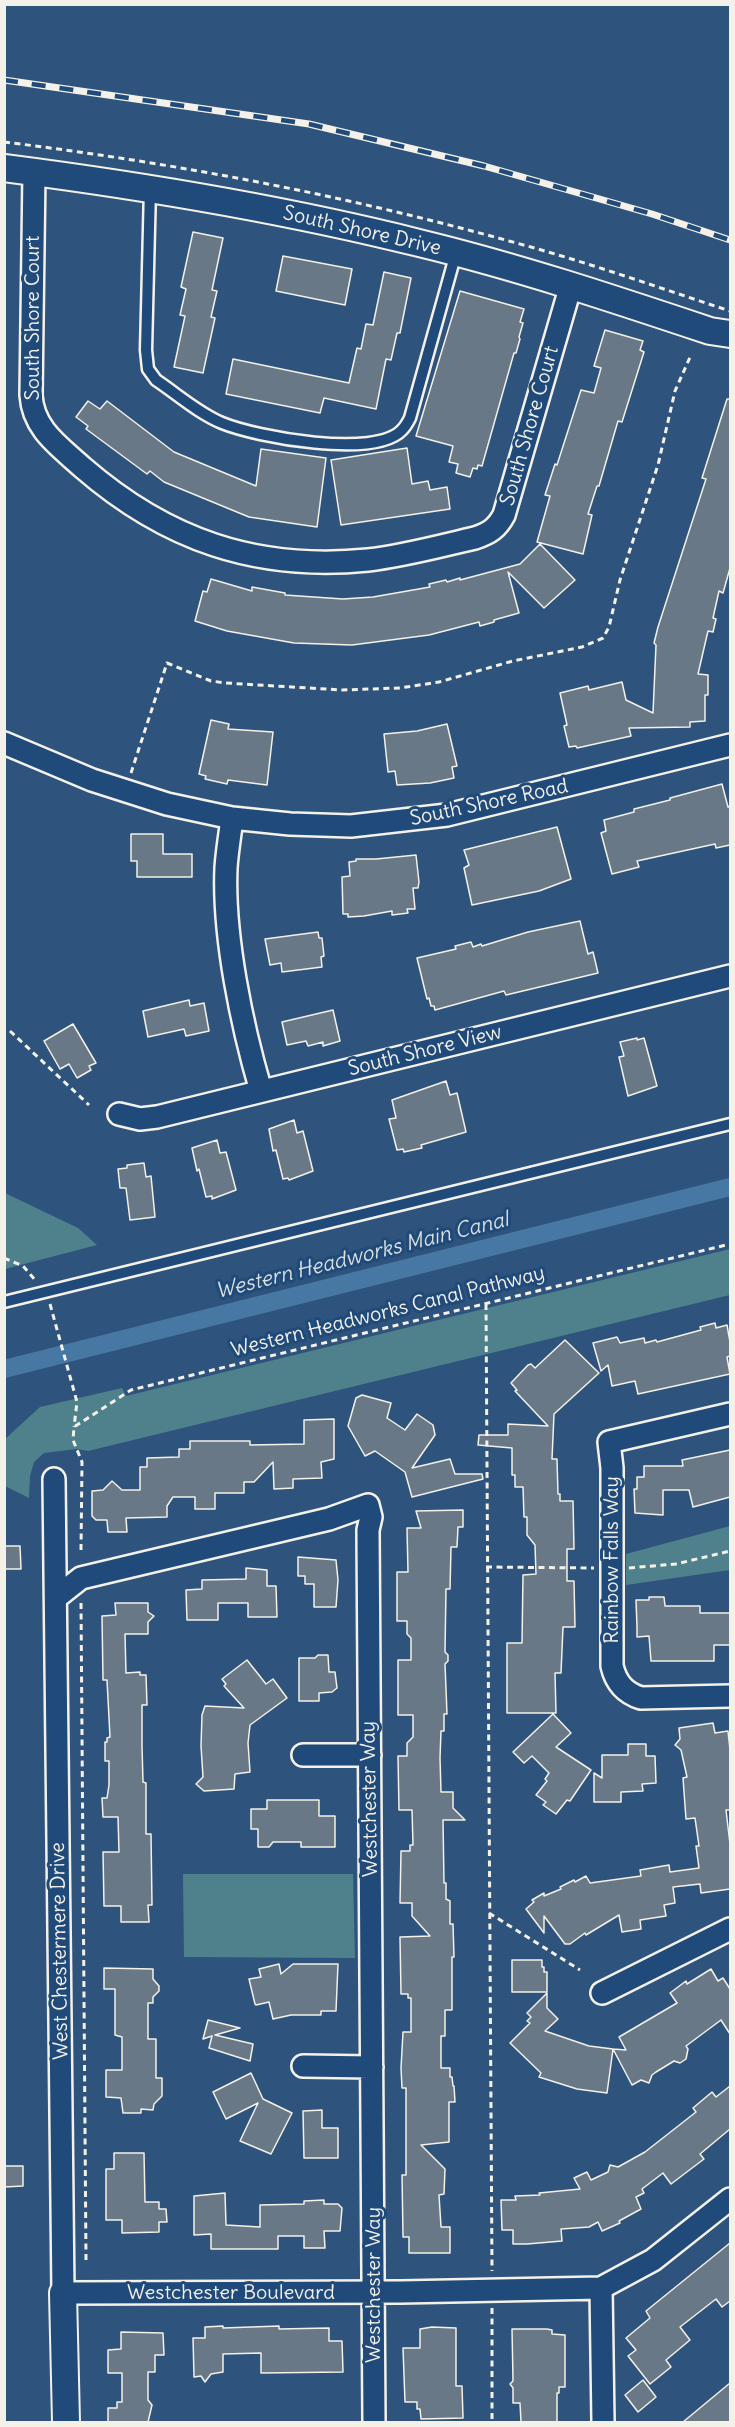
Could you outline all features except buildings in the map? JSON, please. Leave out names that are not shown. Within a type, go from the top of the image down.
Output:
[{"type":"street","name":"South Shore Drive","points":[[4,168],[150,188],[280,211],[456,253],[572,285],[724,336]]},
{"type":"street","name":"South Shore Court","points":[[34,172],[32,406],[40,426],[105,486],[131,506],[164,525],[202,542],[257,555],[305,561],[368,560],[454,543],[488,534],[498,526],[504,514],[572,285]]},
{"type":"street","name":"South Shore Road","points":[[4,743],[92,780],[167,804],[232,818],[290,824],[351,826],[447,815],[730,745]]},
{"type":"street","points":[[232,818],[226,867],[229,924],[242,1016],[261,1091]]},
{"type":"street","name":"South Shore View","points":[[119,1114],[140,1119],[157,1117],[730,976]]},
{"type":"street","name":"Rainbow Falls Way","points":[[730,1414],[609,1442],[612,1468],[612,1655],[614,1674],[629,1694],[641,1698],[730,1696]]},
{"type":"street","name":"West Chestermere Drive","points":[[54,1479],[66,2422]]},
{"type":"street","name":"Westchester Way","points":[[57,1598],[81,1578],[329,1519],[368,1505],[371,1517],[368,1530],[375,2422]]},
{"type":"street","points":[[303,1755],[370,1755]]},
{"type":"street","points":[[602,1993],[730,1929]]},
{"type":"street","points":[[303,2066],[372,2067]]},
{"type":"street","name":"Westchester Boulevard","points":[[63,2293],[492,2292],[601,2288],[653,2260],[730,2199]]},
{"type":"street","points":[[601,2288],[603,2422]]},
{"type":"lane","points":[[150,188],[146,350],[148,369],[156,380],[222,423],[260,433],[311,443],[349,445],[384,440],[402,431],[410,418],[456,253]]},
{"type":"lane","points":[[4,1302],[730,1124]]},
{"type":"path","points":[[129,777],[167,663],[211,681],[226,684],[375,690],[439,682],[513,661],[582,647],[603,638],[609,627],[620,580],[658,465],[675,391],[691,355]]},
{"type":"path","points":[[10,1031],[89,1105]]},
{"type":"path","name":"Western Headworks Canal Pathway","points":[[75,1427],[131,1390],[730,1244]]},
{"type":"path","points":[[4,1258],[23,1266],[46,1292],[77,1402],[73,1440],[82,1462],[81,1550]]},
{"type":"path","points":[[486,1304],[492,2422]]},
{"type":"path","points":[[626,1568],[676,1564],[729,1550]]},
{"type":"path","points":[[486,1567],[598,1568]]},
{"type":"path","points":[[81,1601],[87,2260]]},
{"type":"path","points":[[489,1913],[580,1970]]},
{"type":"green space","points":[[5,1193],[78,1228],[97,1245],[5,1269]]},
{"type":"green space","points":[[730,1249],[730,1295],[88,1451],[77,1449],[44,1453],[34,1462],[30,1476],[29,1498],[5,1486],[5,1439],[40,1407],[122,1388],[126,1396]]},
{"type":"green space","points":[[730,1526],[730,1570],[626,1585],[626,1554]]},
{"type":"green space","points":[[183,1874],[353,1874],[355,1958],[184,1957]]},
{"type":"waterway","name":"Western Headworks Main Canal","points":[[4,1369],[730,1187]]},
{"type":"railway","points":[[4,80],[309,124],[484,166],[652,214],[730,240]]}]
